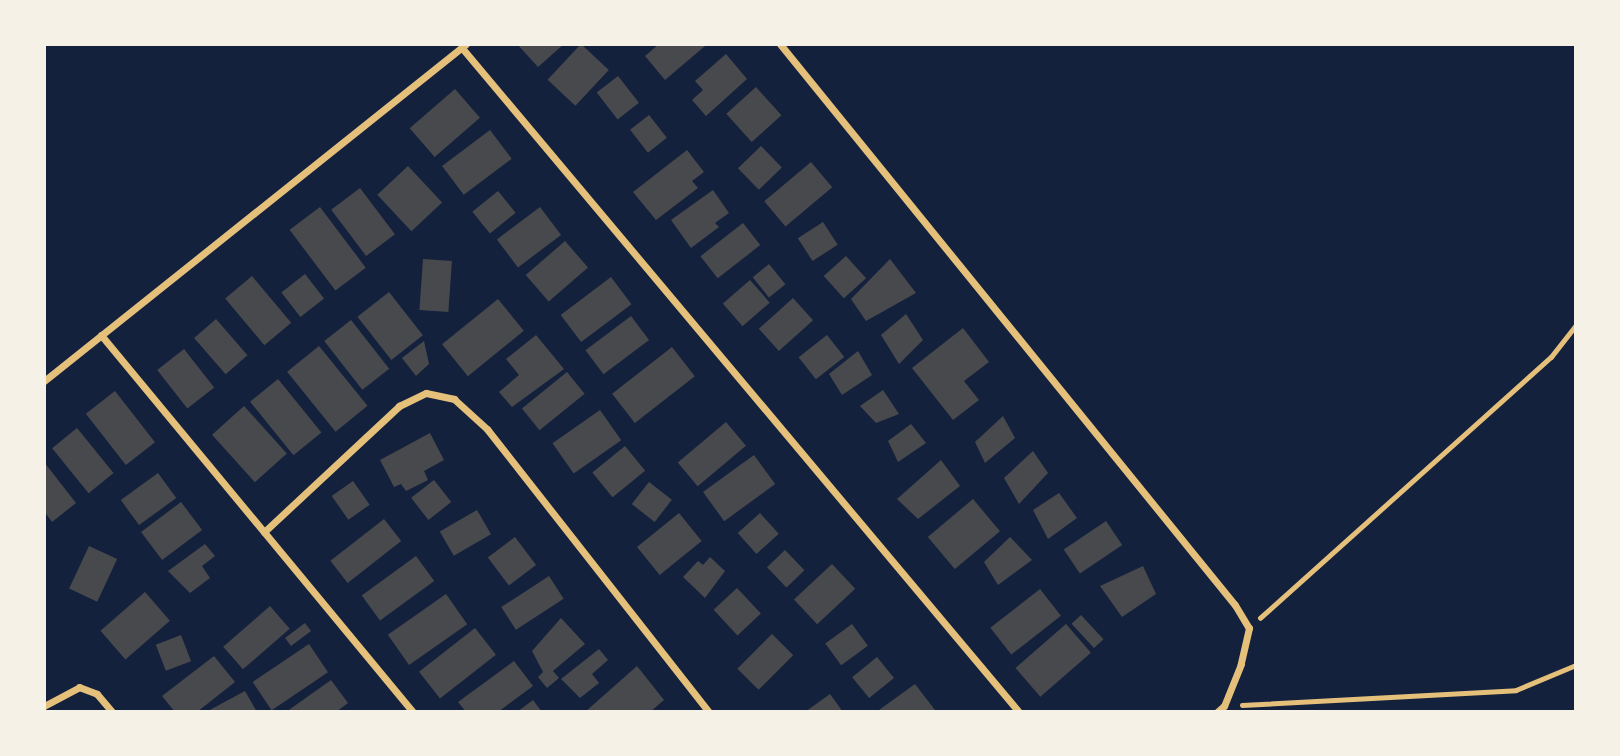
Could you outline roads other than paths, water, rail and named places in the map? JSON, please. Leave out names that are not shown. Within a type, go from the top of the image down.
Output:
[{"type":"street","points":[[780,44],[1235,605],[1249,628],[1224,706],[1217,712]]},
{"type":"street","points":[[44,381],[464,46],[1019,712]]},
{"type":"street","points":[[101,335],[414,712]]},
{"type":"street","points":[[264,532],[399,406],[426,393],[454,399],[487,429],[709,712]]},
{"type":"street","points":[[44,706],[79,687],[97,694],[112,712]]}]
